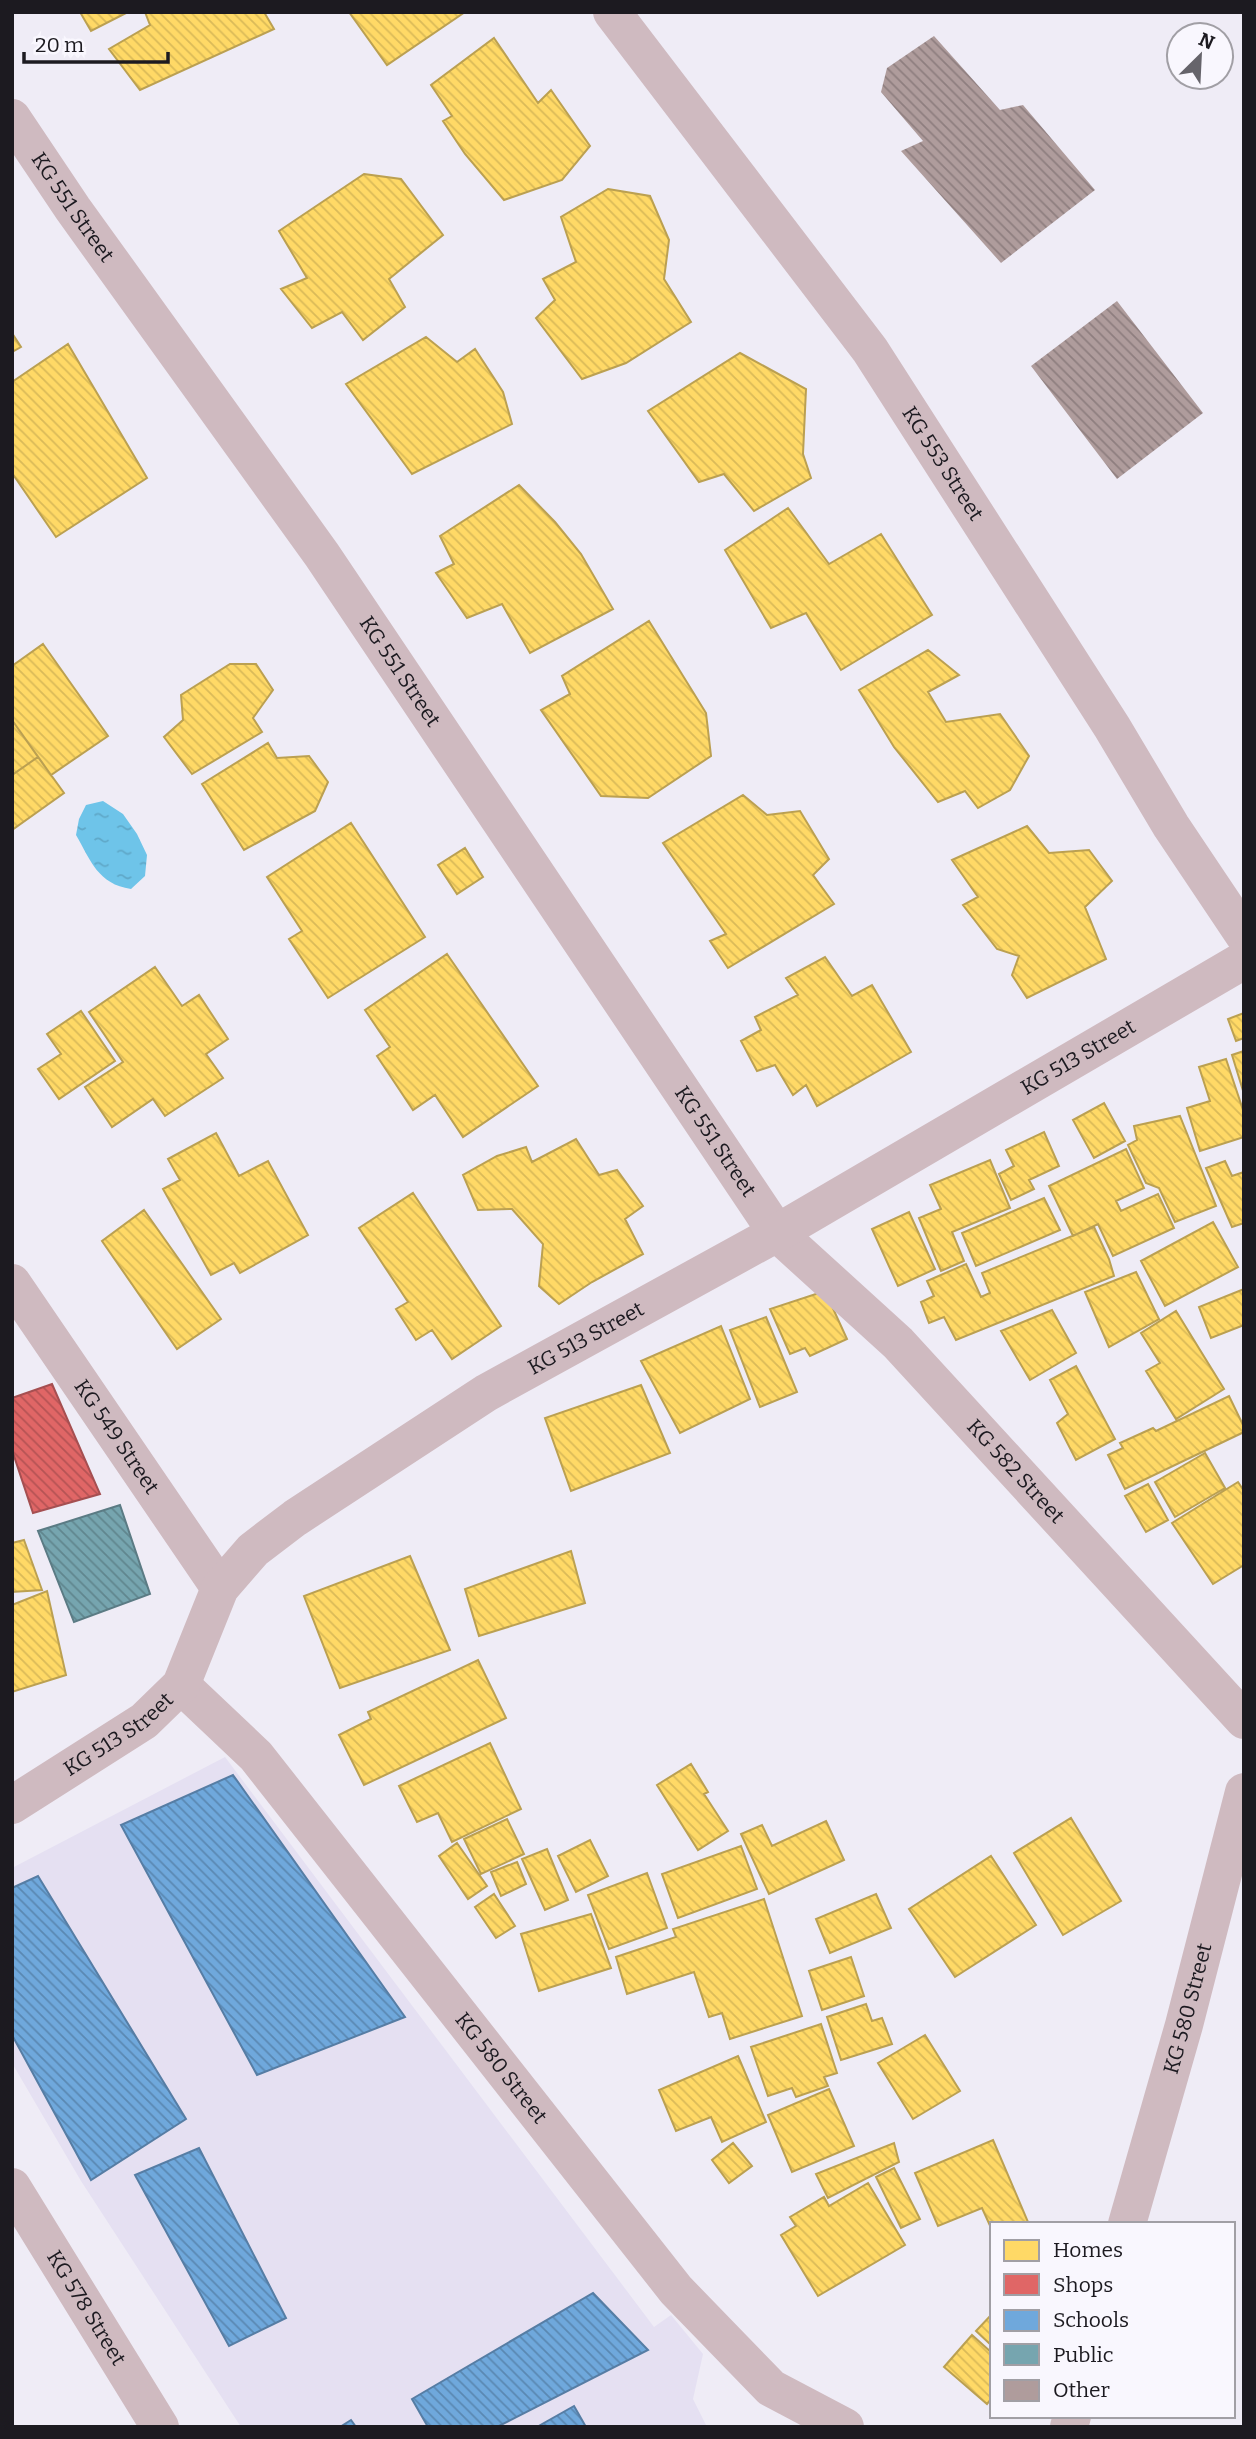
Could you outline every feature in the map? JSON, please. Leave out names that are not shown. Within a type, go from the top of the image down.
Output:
[{"type":"street","name":"KG 553 Street","points":[[612,12],[870,350],[1112,727],[1171,826],[1244,935]]},
{"type":"street","name":"KG 551 Street","points":[[12,118],[73,209],[322,555],[777,1233]]},
{"type":"street","name":"KG 513 Street","points":[[12,1805],[144,1721],[181,1685],[220,1588],[253,1550],[295,1518],[486,1394],[777,1233],[1244,960]]},
{"type":"street","name":"KG 582 Street","points":[[777,1233],[898,1343],[1244,1720]]},
{"type":"street","name":"KG 549 Street","points":[[12,1283],[220,1588]]},
{"type":"street","name":"KG 580 Street","points":[[181,1685],[256,1756],[676,2291],[771,2388],[845,2427]]},
{"type":"street","name":"KG 580 Street","points":[[1128,2222],[1184,2025],[1244,1792]]},
{"type":"street","name":"KG 578 Street","points":[[12,2188],[160,2427]]},
{"type":"shaded area","points":[[225,1757],[654,2327],[671,2315],[703,2354],[693,2399],[707,2427],[241,2427],[81,2181],[12,2063],[12,1868]]},
{"type":"water","points":[[103,801],[123,814],[147,855],[145,876],[131,889],[103,877],[76,835],[79,819],[86,805]]},
{"type":"building: Homes","points":[[80,12],[128,12],[91,31]]},
{"type":"building: Homes","points":[[145,12],[264,12],[274,29],[140,90],[109,49],[150,25]]},
{"type":"building: Homes","points":[[349,12],[465,12],[387,65]]},
{"type":"building: Homes","points":[[494,38],[538,103],[551,90],[590,146],[562,180],[504,200],[465,154],[443,121],[452,116],[431,85]]},
{"type":"building: Homes","points":[[364,174],[401,179],[443,235],[389,279],[405,307],[363,340],[342,312],[312,328],[281,289],[307,278],[279,231]]},
{"type":"building: Homes","points":[[608,189],[650,196],[669,240],[664,279],[691,322],[626,363],[582,379],[536,318],[555,300],[543,279],[576,262],[561,217]]},
{"type":"building: Homes","points":[[12,333],[21,347],[12,352]]},
{"type":"building: Homes","points":[[426,337],[457,362],[475,349],[503,392],[512,424],[412,474],[346,384]]},
{"type":"building: Homes","points":[[68,344],[147,478],[56,537],[12,473],[12,382]]},
{"type":"building: Homes","points":[[740,353],[806,389],[803,454],[811,478],[754,511],[724,474],[699,482],[648,411]]},
{"type":"building: Homes","points":[[519,485],[581,554],[613,609],[530,653],[502,604],[467,618],[436,573],[454,564],[440,536]]},
{"type":"building: Homes","points":[[788,508],[829,564],[881,534],[932,615],[841,670],[806,613],[771,628],[725,550]]},
{"type":"building: Homes","points":[[649,621],[706,713],[711,756],[648,798],[601,796],[541,710],[570,694],[562,676]]},
{"type":"building: Homes","points":[[43,644],[108,736],[51,775],[12,720],[12,666]]},
{"type":"building: Homes","points":[[928,650],[959,675],[928,692],[946,722],[1000,714],[1029,756],[1010,790],[978,808],[965,791],[938,802],[894,747],[859,690]]},
{"type":"building: Homes","points":[[230,664],[256,664],[273,690],[253,718],[262,732],[192,774],[164,737],[183,720],[181,695]]},
{"type":"building: Homes","points":[[12,720],[38,757],[12,775]]},
{"type":"building: Homes","points":[[268,743],[277,758],[309,756],[328,782],[315,811],[244,850],[202,784]]},
{"type":"building: Homes","points":[[38,757],[64,793],[12,830],[12,775]]},
{"type":"building: Homes","points":[[743,795],[767,815],[800,811],[829,859],[813,875],[834,904],[728,968],[710,941],[726,934],[663,843]]},
{"type":"building: Homes","points":[[351,823],[425,937],[328,998],[289,939],[302,931],[267,877]]},
{"type":"building: Homes","points":[[1027,826],[1049,853],[1089,850],[1112,881],[1085,907],[1106,959],[1027,998],[1012,975],[1019,956],[997,949],[963,905],[978,897],[952,860]]},
{"type":"building: Homes","points":[[465,848],[483,877],[457,894],[438,865]]},
{"type":"building: Homes","points":[[447,954],[538,1086],[463,1137],[435,1095],[413,1110],[377,1056],[390,1047],[365,1010]]},
{"type":"building: Homes","points":[[825,957],[852,996],[872,985],[911,1052],[817,1106],[806,1085],[793,1095],[775,1065],[757,1071],[741,1041],[761,1030],[755,1017],[798,995],[786,978]]},
{"type":"building: Homes","points":[[155,967],[182,1006],[199,995],[228,1039],[206,1054],[223,1078],[165,1116],[153,1099],[112,1127],[85,1087],[123,1062],[89,1012]]},
{"type":"building: Homes","points":[[81,1011],[115,1061],[59,1099],[38,1069],[61,1054],[47,1034]]},
{"type":"building: Homes","points":[[1244,1013],[1244,1038],[1236,1041],[1228,1019]]},
{"type":"building: Homes","points":[[1244,1051],[1244,1094],[1232,1055]]},
{"type":"building: Homes","points":[[1226,1059],[1244,1113],[1244,1137],[1200,1151],[1187,1108],[1210,1101],[1199,1067]]},
{"type":"building: Homes","points":[[1104,1103],[1125,1141],[1094,1158],[1073,1120]]},
{"type":"building: Homes","points":[[1180,1116],[1216,1206],[1175,1222],[1159,1188],[1146,1183],[1128,1145],[1137,1140],[1134,1126]]},
{"type":"building: Homes","points":[[1044,1132],[1059,1166],[1029,1180],[1034,1189],[1011,1200],[999,1174],[1014,1166],[1006,1150]]},
{"type":"building: Homes","points":[[216,1133],[239,1176],[268,1161],[308,1235],[240,1273],[234,1263],[211,1275],[163,1189],[180,1180],[168,1159]]},
{"type":"building: Homes","points":[[576,1139],[599,1175],[617,1170],[643,1206],[625,1219],[643,1254],[559,1304],[539,1286],[543,1244],[512,1209],[478,1210],[463,1175],[497,1156],[526,1147],[532,1162]]},
{"type":"building: Homes","points":[[1126,1149],[1144,1188],[1116,1201],[1121,1211],[1158,1194],[1174,1228],[1113,1256],[1098,1224],[1073,1236],[1049,1186]]},
{"type":"building: Homes","points":[[990,1160],[1010,1208],[952,1232],[964,1261],[941,1271],[919,1218],[941,1209],[930,1185]]},
{"type":"building: Homes","points":[[1225,1161],[1232,1176],[1244,1172],[1244,1223],[1232,1227],[1206,1168]]},
{"type":"building: Homes","points":[[413,1193],[501,1326],[452,1359],[432,1330],[416,1340],[396,1309],[408,1302],[359,1228]]},
{"type":"building: Homes","points":[[1044,1198],[1060,1230],[976,1266],[962,1233]]},
{"type":"building: Homes","points":[[144,1210],[221,1319],[177,1349],[102,1241]]},
{"type":"building: Homes","points":[[909,1212],[935,1269],[898,1286],[872,1229]]},
{"type":"building: Homes","points":[[1213,1222],[1238,1267],[1165,1306],[1141,1261]]},
{"type":"building: Homes","points":[[1094,1227],[1114,1276],[956,1340],[944,1317],[929,1323],[921,1302],[934,1296],[927,1281],[966,1264],[981,1297],[990,1293],[982,1273]]},
{"type":"building: Homes","points":[[1136,1272],[1159,1319],[1109,1347],[1085,1292]]},
{"type":"building: Homes","points":[[1244,1289],[1244,1325],[1211,1338],[1199,1307]]},
{"type":"building: Homes","points":[[825,1291],[847,1339],[810,1356],[805,1348],[790,1354],[770,1309]]},
{"type":"building: Homes","points":[[1052,1310],[1076,1353],[1030,1380],[1001,1331]]},
{"type":"building: Homes","points":[[1176,1311],[1224,1389],[1176,1419],[1146,1371],[1160,1363],[1141,1333]]},
{"type":"building: Homes","points":[[766,1317],[797,1392],[760,1407],[730,1330]]},
{"type":"building: Homes","points":[[721,1326],[750,1399],[680,1433],[641,1361]]},
{"type":"building: Homes","points":[[1076,1366],[1115,1439],[1076,1460],[1057,1423],[1068,1414],[1050,1380]]},
{"type":"building: Homes","points":[[641,1385],[670,1453],[571,1491],[545,1418]]},
{"type":"building: Homes","points":[[1229,1396],[1244,1432],[1125,1489],[1108,1455],[1123,1448],[1120,1443],[1153,1428],[1156,1431]]},
{"type":"building: Homes","points":[[1205,1453],[1225,1488],[1175,1517],[1155,1482]]},
{"type":"building: Homes","points":[[1238,1482],[1244,1491],[1244,1565],[1213,1584],[1172,1523]]},
{"type":"building: Homes","points":[[1148,1484],[1168,1520],[1146,1532],[1125,1496]]},
{"type":"building: Homes","points":[[24,1540],[42,1590],[12,1592],[12,1543]]},
{"type":"building: Homes","points":[[571,1551],[585,1603],[479,1636],[465,1589]]},
{"type":"building: Homes","points":[[410,1556],[450,1650],[340,1688],[304,1596]]},
{"type":"building: Homes","points":[[47,1591],[66,1675],[12,1692],[12,1605]]},
{"type":"building: Homes","points":[[478,1660],[506,1718],[364,1785],[339,1735],[371,1719],[368,1712]]},
{"type":"building: Homes","points":[[490,1743],[521,1809],[452,1842],[438,1813],[417,1822],[399,1786]]},
{"type":"building: Homes","points":[[691,1764],[708,1792],[704,1794],[728,1831],[698,1850],[657,1785]]},
{"type":"building: Homes","points":[[1071,1818],[1121,1901],[1063,1935],[1014,1853]]},
{"type":"building: Homes","points":[[507,1819],[524,1854],[481,1874],[464,1839]]},
{"type":"building: Homes","points":[[826,1821],[844,1860],[769,1894],[741,1834],[762,1825],[772,1846]]},
{"type":"building: Homes","points":[[590,1840],[608,1876],[576,1892],[558,1856]]},
{"type":"building: Homes","points":[[457,1843],[487,1886],[468,1899],[439,1856]]},
{"type":"building: Homes","points":[[741,1846],[757,1889],[678,1918],[662,1874]]},
{"type":"building: Homes","points":[[547,1849],[568,1900],[545,1910],[522,1859]]},
{"type":"building: Homes","points":[[991,1856],[1036,1925],[955,1977],[909,1909]]},
{"type":"building: Homes","points":[[517,1862],[526,1884],[501,1896],[491,1872]]},
{"type":"building: Homes","points":[[647,1873],[667,1928],[609,1949],[588,1895]]},
{"type":"building: Homes","points":[[494,1894],[515,1926],[496,1938],[475,1907]]},
{"type":"building: Homes","points":[[876,1894],[891,1928],[830,1953],[816,1919]]},
{"type":"building: Homes","points":[[764,1899],[802,2016],[730,2039],[722,2013],[709,2017],[694,1972],[627,1994],[616,1957],[676,1937],[673,1929]]},
{"type":"building: Homes","points":[[591,1914],[611,1968],[539,1991],[521,1934]]},
{"type":"building: Homes","points":[[851,1957],[864,1996],[822,2010],[809,1971]]},
{"type":"building: Homes","points":[[866,2004],[872,2021],[882,2018],[892,2044],[841,2060],[827,2017]]},
{"type":"building: Homes","points":[[821,2024],[837,2073],[824,2077],[828,2086],[796,2097],[792,2088],[768,2096],[751,2047]]},
{"type":"building: Homes","points":[[925,2035],[960,2091],[913,2119],[878,2063]]},
{"type":"building: Homes","points":[[738,2056],[766,2122],[722,2142],[711,2117],[676,2131],[659,2090]]},
{"type":"building: Homes","points":[[829,2089],[854,2146],[792,2172],[768,2115]]},
{"type":"building: Homes","points":[[993,2140],[1028,2222],[990,2222],[990,2226],[982,2208],[938,2226],[915,2173]]},
{"type":"building: Homes","points":[[733,2143],[752,2166],[729,2183],[712,2160]]},
{"type":"building: Homes","points":[[894,2143],[899,2162],[828,2198],[816,2174]]},
{"type":"building: Homes","points":[[894,2168],[920,2219],[901,2228],[876,2177]]},
{"type":"building: Homes","points":[[868,2183],[905,2245],[818,2296],[781,2235],[796,2226],[790,2217],[824,2197],[829,2206]]},
{"type":"building: Homes","points":[[990,2316],[990,2344],[976,2331]]},
{"type":"building: Homes","points":[[972,2335],[990,2351],[990,2400],[987,2404],[944,2367]]},
{"type":"building: Shops","points":[[52,1384],[100,1494],[33,1513],[12,1450],[12,1398]]},
{"type":"building: Schools","points":[[233,1775],[405,2017],[257,2075],[121,1825]]},
{"type":"building: Schools","points":[[38,1876],[186,2119],[91,2180],[12,2035],[12,1888]]},
{"type":"building: Schools","points":[[199,2148],[286,2318],[229,2346],[135,2175]]},
{"type":"building: Schools","points":[[593,2293],[648,2350],[497,2427],[428,2427],[412,2399]]},
{"type":"building: Schools","points":[[574,2406],[586,2427],[537,2427]]},
{"type":"building: Schools","points":[[351,2420],[356,2427],[340,2427]]},
{"type":"building: Public","points":[[120,1505],[150,1594],[74,1622],[38,1531]]},
{"type":"building: Other","points":[[934,36],[1000,110],[1023,105],[1095,190],[1001,263],[901,151],[923,141],[881,92],[887,68]]},
{"type":"building: Other","points":[[1117,301],[1203,413],[1117,479],[1031,366]]}]
